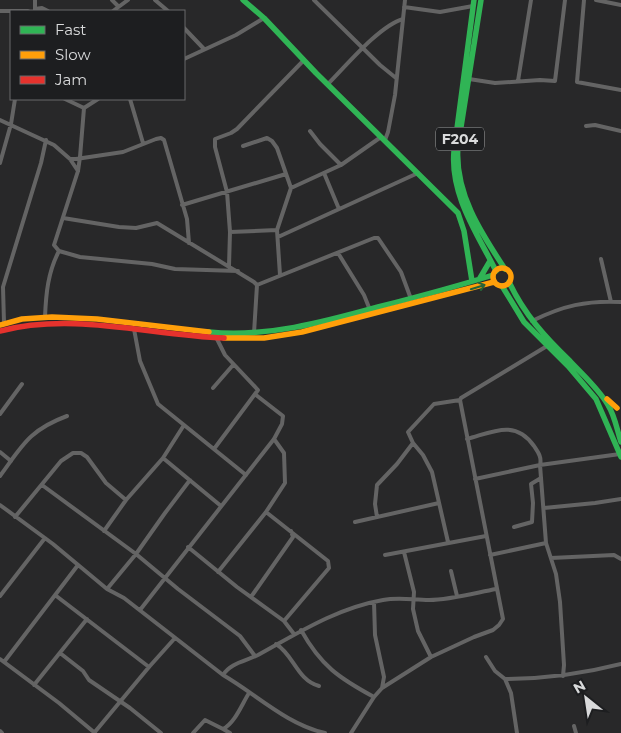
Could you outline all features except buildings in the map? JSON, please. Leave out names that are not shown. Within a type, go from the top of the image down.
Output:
[{"type":"main road","points":[[243,0],[264,18],[458,213],[464,231],[472,281]]},
{"type":"main road","name":"F204","points":[[481,0],[458,152],[458,173],[473,214],[493,251],[510,276],[509,282],[519,306],[532,321],[535,329],[547,346],[588,389],[603,412],[620,456]]},
{"type":"main road","name":"F204","points":[[473,3],[453,166],[456,188],[490,261],[494,276]]},
{"type":"main road","points":[[480,278],[490,261]]},
{"type":"main road","points":[[0,331],[30,323],[51,322],[90,324],[216,337],[254,338],[286,334],[465,291],[494,276],[500,268],[505,269]]},
{"type":"main road","points":[[2,324],[45,317],[97,319],[229,334],[254,333],[281,330],[370,310],[480,278],[494,276]]},
{"type":"main road","points":[[494,276],[502,286],[509,282]]},
{"type":"main road","name":"F204","points":[[502,286],[517,312],[616,409],[621,442]]},
{"type":"street","points":[[35,0],[35,10]]},
{"type":"street","points":[[112,0],[118,6]]},
{"type":"street","points":[[114,10],[128,0]]},
{"type":"street","points":[[155,0],[167,10]]},
{"type":"street","points":[[291,188],[341,165],[383,138],[388,132],[395,96],[405,0]]},
{"type":"street","points":[[518,82],[531,0]]},
{"type":"street","points":[[469,79],[495,83],[554,81],[565,0]]},
{"type":"street","points":[[584,0],[577,82],[621,90]]},
{"type":"street","points":[[596,0],[621,5]]},
{"type":"street","points":[[317,1],[363,49],[396,78]]},
{"type":"street","points":[[404,7],[440,12],[473,3]]},
{"type":"street","points":[[185,58],[236,35],[264,18]]},
{"type":"street","points":[[328,84],[390,25],[403,20]]},
{"type":"street","points":[[185,29],[204,49]]},
{"type":"street","points":[[229,266],[230,232],[226,192],[215,140],[237,129],[304,60]]},
{"type":"street","points":[[0,163],[11,124],[15,100]]},
{"type":"street","points":[[68,100],[84,108]]},
{"type":"street","points":[[84,108],[96,100]]},
{"type":"street","points":[[130,100],[143,143]]},
{"type":"street","points":[[84,108],[78,172],[54,245],[59,251],[80,257],[152,264],[175,269],[238,271]]},
{"type":"street","points":[[0,120],[54,145],[70,158],[78,172]]},
{"type":"street","points":[[586,126],[595,125],[621,131]]},
{"type":"street","points":[[310,131],[341,165]]},
{"type":"street","points":[[70,158],[76,159],[112,154],[161,138],[164,140],[187,219],[189,243]]},
{"type":"street","points":[[243,146],[267,138],[272,141],[282,161],[291,188],[277,230],[280,275]]},
{"type":"street","points":[[2,324],[5,280],[41,163],[46,140]]},
{"type":"street","points":[[324,173],[339,209]]},
{"type":"street","points":[[278,237],[418,173]]},
{"type":"street","points":[[182,204],[286,174]]},
{"type":"street","points":[[63,218],[136,228],[157,223],[238,271],[257,285]]},
{"type":"street","points":[[230,232],[277,230]]},
{"type":"street","points":[[257,285],[378,238],[401,272],[411,299]]},
{"type":"street","points":[[45,317],[47,283],[53,262],[59,251]]},
{"type":"street","points":[[338,252],[364,295],[370,310]]},
{"type":"street","points":[[601,259],[611,302]]},
{"type":"street","points":[[0,278],[5,280]]},
{"type":"street","points":[[254,333],[257,285]]},
{"type":"street","points":[[532,321],[548,313],[578,304],[588,302],[621,302]]},
{"type":"street","points":[[134,329],[140,361],[154,398],[160,406],[246,475]]},
{"type":"street","points":[[214,449],[258,390],[224,355],[216,337]]},
{"type":"street","points":[[448,542],[432,472],[408,432],[434,404],[460,400],[506,369],[547,346]]},
{"type":"street","points":[[213,388],[233,365]]},
{"type":"street","points":[[0,414],[22,384]]},
{"type":"street","points":[[140,610],[274,439],[282,424],[283,416],[256,395]]},
{"type":"street","points":[[351,733],[382,688],[431,657],[474,637],[488,633],[499,625],[502,619],[460,400]]},
{"type":"street","points":[[603,412],[616,409]]},
{"type":"street","points":[[0,476],[20,446],[35,433],[67,416]]},
{"type":"street","points":[[104,531],[126,500],[162,458],[184,425]]},
{"type":"street","points":[[467,440],[503,430],[512,430],[522,432],[529,438],[538,452],[541,460],[546,542],[556,574],[560,602],[565,672],[563,676]]},
{"type":"street","points":[[218,572],[266,512],[284,483],[284,453],[274,439]]},
{"type":"street","points":[[377,517],[375,504],[377,485],[397,464],[413,443]]},
{"type":"street","points":[[0,452],[11,461]]},
{"type":"street","points":[[15,517],[61,461],[73,453],[81,453],[87,457],[106,483],[126,500]]},
{"type":"street","points":[[475,479],[540,465],[620,456]]},
{"type":"street","points":[[162,458],[221,506]]},
{"type":"street","points":[[514,527],[532,522],[531,484],[541,478]]},
{"type":"street","points":[[107,589],[136,554],[190,480]]},
{"type":"street","points":[[42,485],[136,554],[240,636],[255,656]]},
{"type":"street","points":[[544,508],[621,499]]},
{"type":"street","points":[[533,503],[544,502]]},
{"type":"street","points":[[356,522],[439,503]]},
{"type":"street","points":[[0,505],[45,538],[107,589],[124,598],[223,675],[267,705],[314,732],[325,733]]},
{"type":"street","points":[[266,512],[328,561],[329,565],[284,621]]},
{"type":"street","points":[[251,597],[293,537],[291,531]]},
{"type":"street","points":[[385,554],[486,536]]},
{"type":"street","points":[[0,596],[45,538]]},
{"type":"street","points":[[490,555],[546,542]]},
{"type":"street","points":[[188,547],[284,621],[294,634]]},
{"type":"street","points":[[404,552],[414,592],[412,609],[418,631],[431,657]]},
{"type":"street","points":[[551,558],[614,554],[621,558]]},
{"type":"street","points":[[4,662],[78,565]]},
{"type":"street","points":[[451,571],[457,596]]},
{"type":"street","points":[[223,675],[227,668],[255,656],[301,630],[344,610],[394,599],[413,598],[430,600],[496,589]]},
{"type":"street","points":[[55,595],[149,666]]},
{"type":"street","points":[[374,602],[374,635],[384,677],[382,688]]},
{"type":"street","points":[[34,685],[87,619]]},
{"type":"street","points":[[301,630],[314,652],[334,673],[374,697]]},
{"type":"street","points":[[0,658],[94,733],[149,666],[175,638]]},
{"type":"street","points":[[276,644],[292,659],[301,675],[312,684],[319,686]]},
{"type":"street","points":[[60,653],[83,671],[89,680],[130,708],[161,733]]},
{"type":"street","points":[[486,657],[495,672],[504,679],[511,693],[517,733]]},
{"type":"street","points":[[504,679],[587,673],[621,664]]},
{"type":"street","points":[[223,729],[227,727],[237,714],[249,693]]},
{"type":"street","points":[[193,733],[205,720],[230,733]]},
{"type":"street","points":[[574,726],[576,733]]},
{"type":"traffic: fast","points":[[243,0],[264,18],[316,73],[458,213],[464,231],[472,281]]},
{"type":"traffic: fast","points":[[474,0],[454,151],[454,167],[456,183],[466,213],[496,271]]},
{"type":"traffic: fast","points":[[481,0],[458,146],[458,163],[460,180],[471,211],[505,269]]},
{"type":"traffic: fast","points":[[480,278],[490,261]]},
{"type":"traffic: fast","points":[[209,332],[251,333],[316,323],[493,275]]},
{"type":"traffic: fast","points":[[509,282],[521,304],[536,324],[600,393],[610,409],[621,442]]},
{"type":"traffic: fast","points":[[502,286],[524,322],[568,366],[596,399],[621,457]]},
{"type":"traffic: slow","points":[[502,268],[508,271],[511,277],[508,283],[502,286],[496,283],[493,277],[496,271],[502,268]]},
{"type":"traffic: slow","points":[[224,338],[264,338],[302,332],[494,282]]},
{"type":"traffic: slow","points":[[0,325],[22,319],[52,317],[97,319],[209,332]]},
{"type":"traffic: slow","points":[[607,399],[617,408]]},
{"type":"traffic: jam","points":[[0,331],[28,326],[84,324],[224,338]]}]
